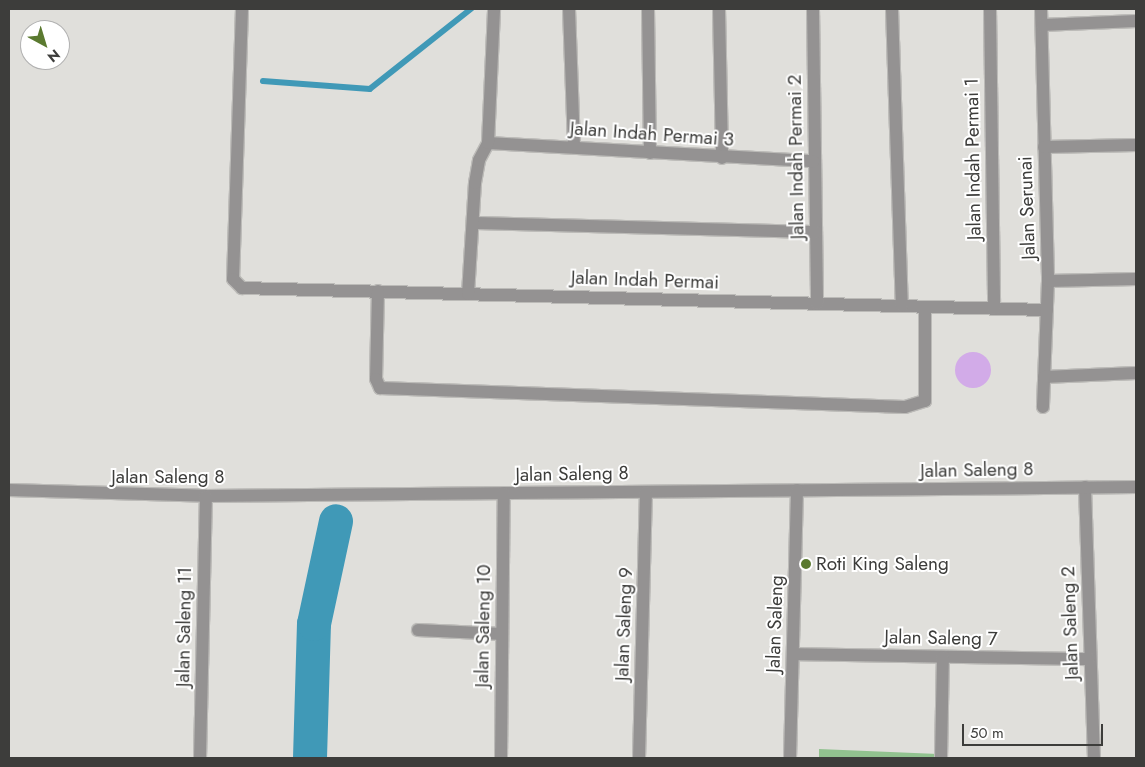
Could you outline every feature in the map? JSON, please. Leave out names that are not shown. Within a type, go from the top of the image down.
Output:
[{"type":"street","name":"Jalan Indah Permai","points":[[242,9],[233,279],[242,288],[1047,310]]},
{"type":"street","points":[[569,9],[574,147]]},
{"type":"street","points":[[648,9],[650,153]]},
{"type":"street","points":[[720,9],[722,158]]},
{"type":"street","name":"Jalan Indah Permai 2","points":[[813,9],[817,304]]},
{"type":"street","points":[[892,9],[902,306]]},
{"type":"street","name":"Jalan Indah Permai 1","points":[[990,9],[994,309]]},
{"type":"street","name":"Jalan Serunai","points":[[1041,9],[1048,281],[1043,406]]},
{"type":"street","points":[[468,294],[479,160],[488,144],[496,10]]},
{"type":"street","points":[[1042,25],[1136,21]]},
{"type":"street","name":"Jalan Indah Permai 3","points":[[488,144],[574,147],[722,158],[814,161]]},
{"type":"street","points":[[1044,147],[1136,145]]},
{"type":"street","points":[[473,223],[816,232]]},
{"type":"street","points":[[1048,281],[1136,280]]},
{"type":"street","points":[[378,291],[376,379],[380,388],[906,407],[925,401],[925,307]]},
{"type":"street","points":[[1044,377],[1136,373]]},
{"type":"street","name":"Jalan Saleng 2","points":[[1084,487],[1094,758]]},
{"type":"street","name":"Jalan Saleng 8","points":[[9,490],[206,496],[1136,487]]},
{"type":"street","name":"Jalan Saleng","points":[[790,758],[797,490]]},
{"type":"street","name":"Jalan Saleng 9","points":[[639,758],[646,492]]},
{"type":"street","name":"Jalan Saleng 10","points":[[501,758],[504,493]]},
{"type":"street","name":"Jalan Saleng 11","points":[[200,758],[206,496]]},
{"type":"street","points":[[418,630],[502,634]]},
{"type":"street","name":"Jalan Saleng 7","points":[[793,654],[1089,659]]},
{"type":"street","points":[[941,758],[943,656]]},
{"type":"green space","points":[[819,749],[938,754],[938,758],[819,758]]},
{"type":"building","points":[[973,352],[980,353],[986,357],[990,363],[990,377],[986,383],[980,387],[973,388],[966,387],[960,383],[956,377],[955,370],[956,363],[960,357],[966,353]]},
{"type":"waterway","points":[[263,81],[370,89],[471,9]]},
{"type":"waterway","points":[[310,758],[314,624],[336,521]]},
{"type":"place","name":"Roti King Saleng","points":[[806,564]]}]
